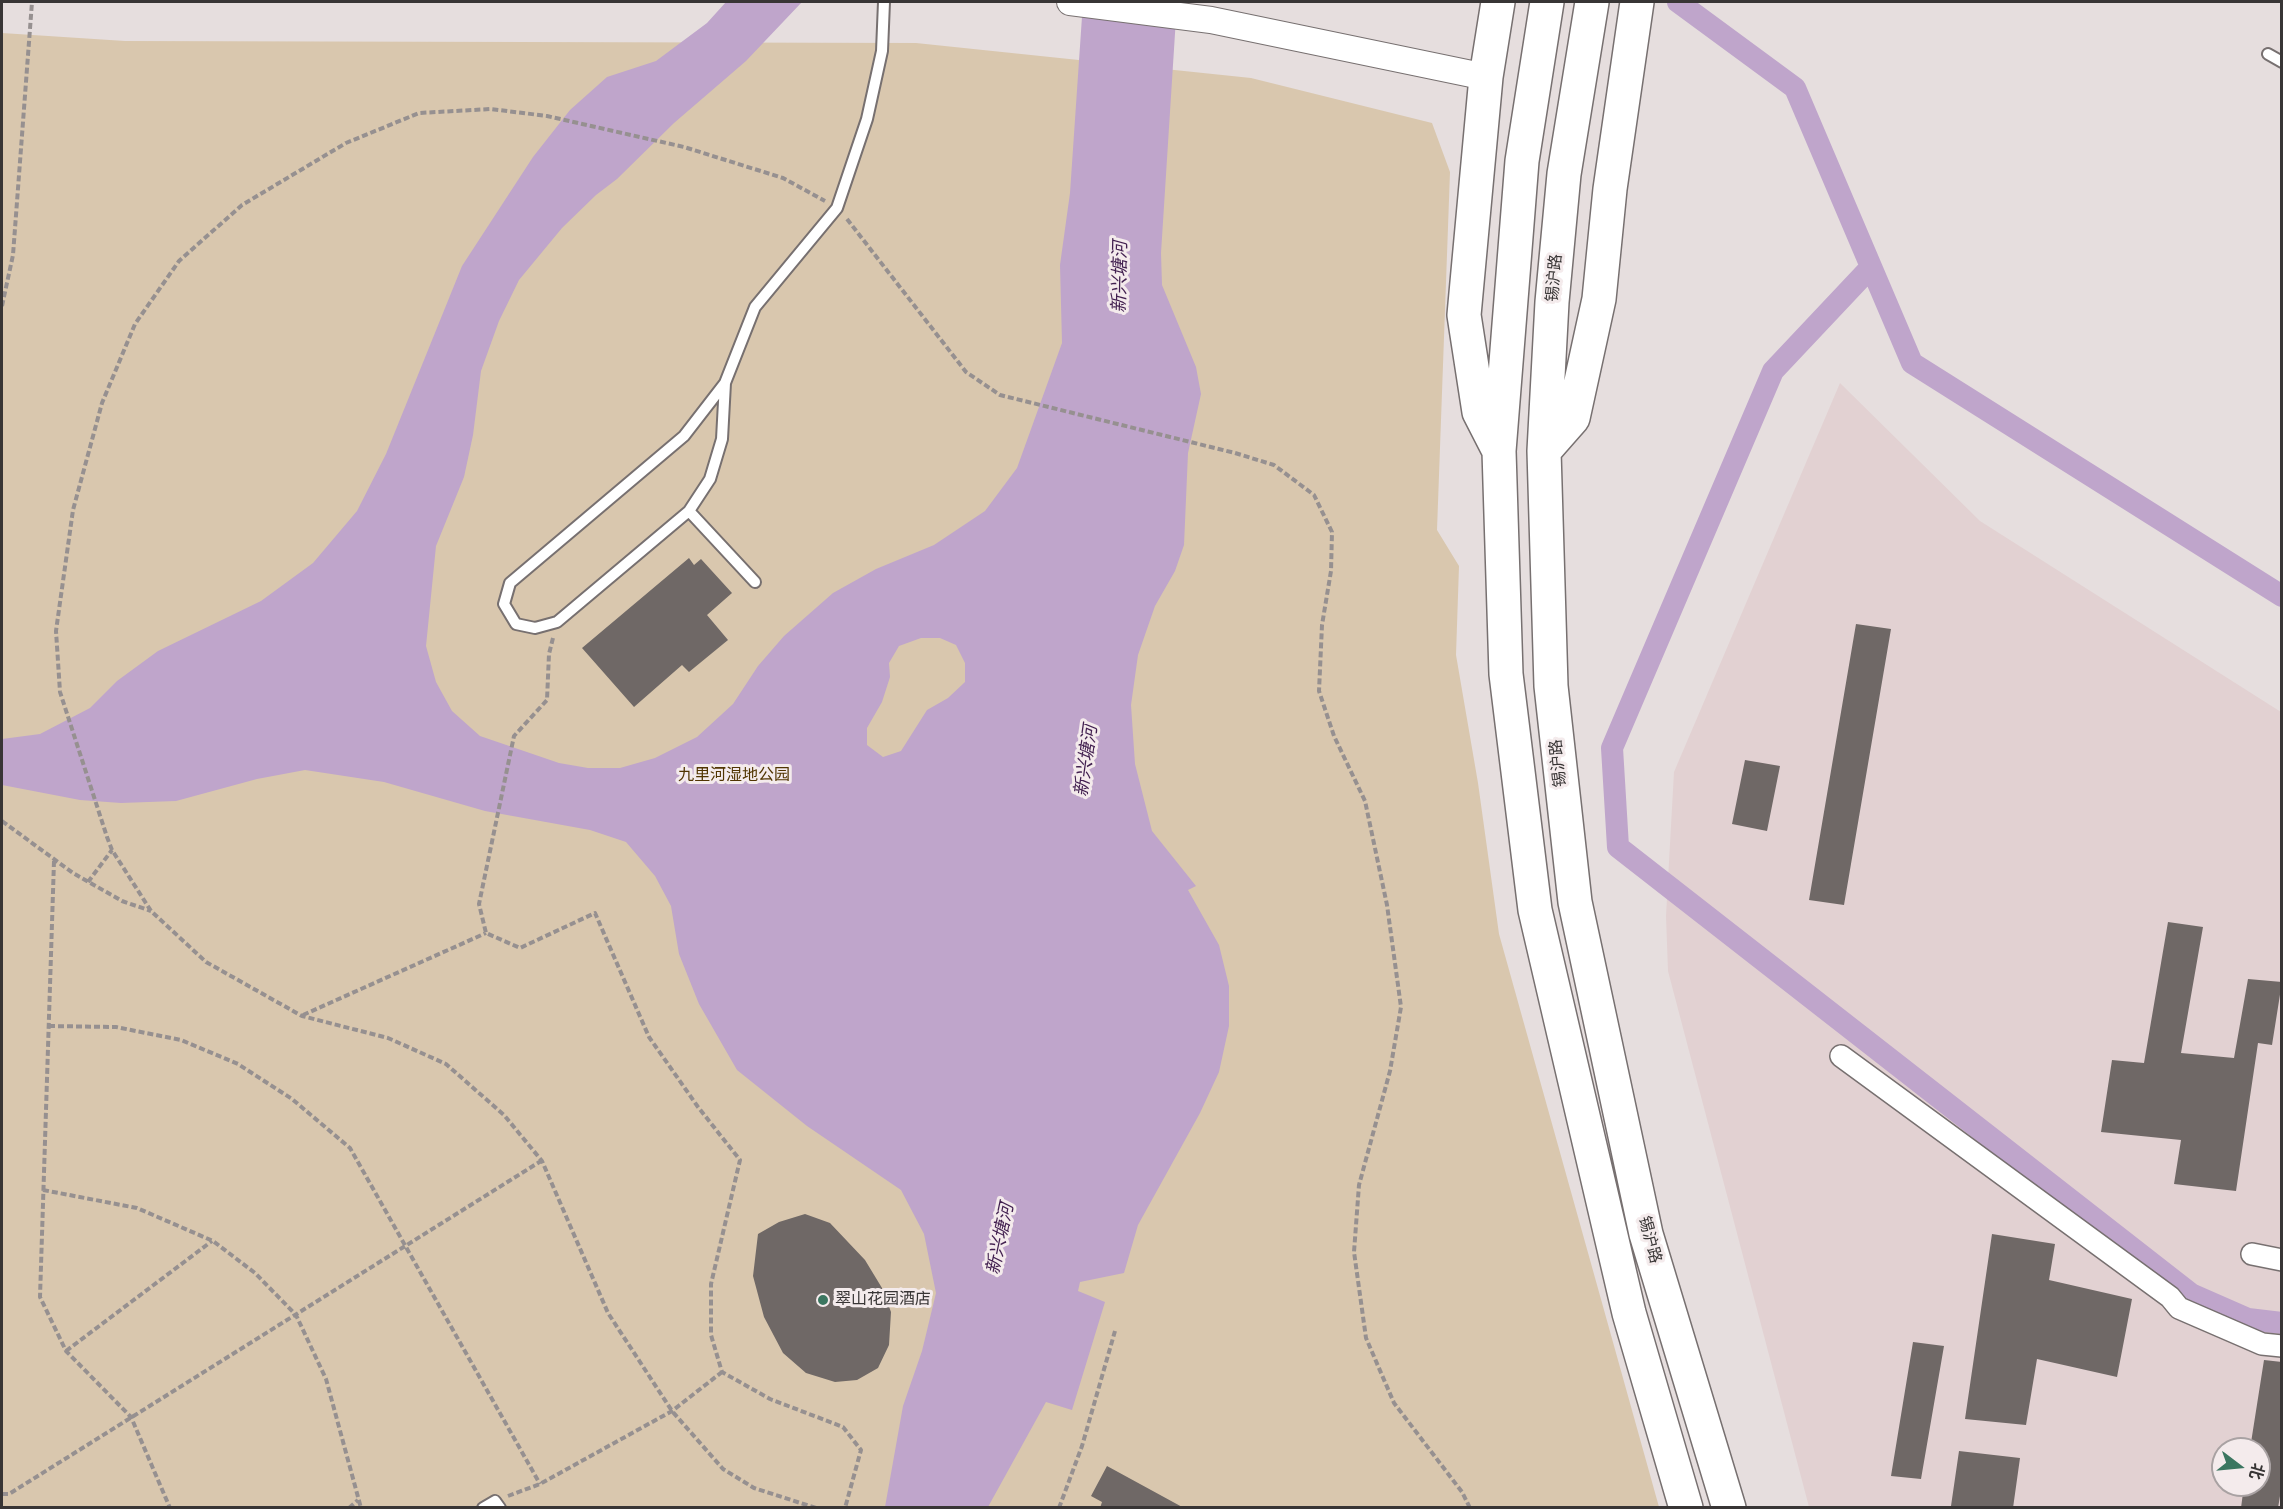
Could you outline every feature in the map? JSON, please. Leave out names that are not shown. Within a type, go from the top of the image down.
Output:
[{"type":"main road","points":[[1498,2],[1486,77],[1464,315],[1479,412],[1499,451]]},
{"type":"main road","points":[[1546,2],[1522,161],[1499,451],[1506,674],[1535,910],[1629,1313],[1686,1508]]},
{"type":"main road","name":"锡沪路","points":[[1593,2],[1564,174],[1552,302],[1544,451],[1551,686],[1575,902],[1646,1234],[1729,1508]]},
{"type":"main road","points":[[1544,451],[1573,418],[1599,299],[1610,189],[1636,8]]},
{"type":"street","points":[[1070,2],[1211,20],[1486,77]]},
{"type":"street","points":[[1841,1056],[2161,1290],[2179,1308],[2262,1344],[2282,1346]]},
{"type":"street","points":[[2252,1254],[2282,1260]]},
{"type":"lane","points":[[725,383],[722,439],[710,479],[689,511],[557,622],[535,628],[516,624],[504,604],[510,583],[684,436],[725,383],[755,307],[837,208],[867,119],[882,51],[884,2]]},
{"type":"lane","points":[[2268,54],[2282,62]]},
{"type":"lane","points":[[689,511],[755,582]]},
{"type":"lane","points":[[483,1508],[497,1504]]},
{"type":"path","points":[[2,306],[13,255],[32,2]]},
{"type":"path","points":[[816,1508],[754,1488],[723,1470],[672,1411],[608,1313],[542,1161],[504,1115],[446,1064],[388,1038],[302,1016],[206,962],[151,911],[112,850],[60,692],[56,631],[73,510],[102,403],[135,324],[179,261],[242,205],[346,142],[420,113],[491,109],[547,116],[684,147],[783,178],[837,208],[966,372],[1000,395],[1235,453],[1274,465],[1314,495],[1332,532],[1331,571],[1322,625],[1319,691],[1334,736],[1365,801],[1387,905],[1401,1007],[1390,1071],[1359,1185],[1354,1252],[1366,1338],[1394,1403],[1462,1492],[1470,1508]]},
{"type":"path","points":[[486,933],[479,904],[514,736],[547,700],[549,654],[557,622]]},
{"type":"path","points":[[2,821],[54,861],[88,882],[122,901],[151,911]]},
{"type":"path","points":[[88,882],[112,850]]},
{"type":"path","points":[[54,861],[40,1297],[66,1351],[131,1417],[170,1508]]},
{"type":"path","points":[[302,1016],[486,933],[520,948],[595,913],[649,1036],[698,1107],[740,1160],[711,1284],[711,1335],[722,1372],[770,1399],[843,1426],[861,1450],[845,1508]]},
{"type":"path","points":[[49,1026],[116,1027],[170,1038],[238,1064],[292,1099],[350,1148],[540,1484]]},
{"type":"path","points":[[2,1494],[9,1494],[542,1161]]},
{"type":"path","points":[[44,1190],[137,1208],[213,1241],[255,1273],[296,1314],[326,1380],[361,1508]]},
{"type":"path","points":[[66,1351],[213,1241]]},
{"type":"path","points":[[1059,1508],[1082,1446],[1115,1331]]},
{"type":"path","points":[[497,1504],[540,1484],[672,1411],[722,1372]]},
{"type":"path","points":[[349,1508],[358,1500]]},
{"type":"shaded area","points":[[1840,383],[1980,521],[2281,712],[2281,1507],[1809,1507],[1668,971],[1666,916],[1674,772]]},
{"type":"green space","name":"九里河湿地公园","points":[[2,33],[125,41],[916,43],[1251,78],[1432,123],[1450,172],[1437,530],[1459,566],[1456,655],[1478,783],[1499,934],[1659,1507],[2,1507]]},
{"type":"water","name":"新兴塘河","points":[[726,2],[802,2],[746,61],[674,123],[617,179],[596,195],[562,228],[519,280],[499,321],[481,371],[473,435],[464,477],[436,546],[426,646],[436,682],[452,711],[480,736],[559,763],[588,768],[620,768],[655,758],[697,737],[733,704],[758,666],[784,636],[833,593],[876,569],[934,545],[985,511],[1017,468],[1062,343],[1060,265],[1070,193],[1083,2],[1177,2],[1161,253],[1162,285],[1196,367],[1201,394],[1188,453],[1184,545],[1175,571],[1155,606],[1138,655],[1131,705],[1135,764],[1152,831],[1196,886],[1188,890],[1219,945],[1229,986],[1229,1026],[1219,1072],[1200,1113],[1138,1225],[1124,1273],[1080,1282],[1078,1291],[1105,1302],[1072,1410],[1046,1402],[988,1507],[885,1507],[903,1406],[922,1351],[936,1293],[924,1234],[901,1190],[807,1126],[737,1070],[699,1004],[679,954],[671,906],[655,876],[626,842],[590,830],[485,811],[384,782],[305,770],[257,779],[176,801],[121,803],[80,800],[2,785],[2,739],[40,734],[90,708],[117,681],[158,651],[261,601],[313,563],[357,511],[386,454],[462,266],[533,157],[570,110],[607,77],[656,61],[707,23]],"holes":[[[921,638],[940,638],[956,645],[965,663],[965,682],[948,698],[927,710],[901,751],[883,757],[867,745],[867,728],[882,702],[890,677],[889,663],[899,646]]]},
{"type":"building","points":[[689,558],[694,565],[701,559],[732,593],[707,615],[728,640],[689,672],[682,665],[634,707],[582,648]]},
{"type":"building","points":[[1856,624],[1891,629],[1844,905],[1809,900]]},
{"type":"building","points":[[1745,760],[1780,766],[1767,831],[1732,824]]},
{"type":"building","points":[[2168,922],[2203,927],[2181,1053],[2234,1058],[2248,979],[2282,982],[2272,1045],[2258,1043],[2236,1191],[2174,1184],[2181,1140],[2101,1132],[2112,1060],[2144,1063]]},
{"type":"building","name":"翠山花园酒店","points":[[805,1214],[830,1223],[865,1260],[882,1288],[891,1312],[889,1345],[878,1368],[857,1380],[835,1382],[806,1373],[783,1353],[764,1317],[753,1276],[758,1234],[779,1222]]},
{"type":"building","points":[[1992,1234],[2055,1244],[2049,1280],[2132,1299],[2117,1377],[2037,1359],[2026,1425],[1965,1419]]},
{"type":"building","points":[[1913,1342],[1944,1346],[1921,1479],[1891,1476]]},
{"type":"building","points":[[2264,1360],[2282,1362],[2282,1484],[2278,1508],[2241,1508],[2242,1497],[2271,1497],[2271,1437],[2252,1437]]},
{"type":"building","points":[[1959,1451],[2020,1458],[2013,1508],[1951,1506]]},
{"type":"building","points":[[1107,1466],[1184,1508],[1100,1508],[1102,1502],[1091,1496]]},
{"type":"waterway","points":[[1678,2],[1795,88],[1912,363],[2282,596]]},
{"type":"waterway","points":[[1871,267],[1773,371],[1612,748],[1618,847],[2191,1294],[2248,1319],[2282,1323]]},
{"type":"place","name":"翠山花园酒店","points":[[823,1300]]}]
